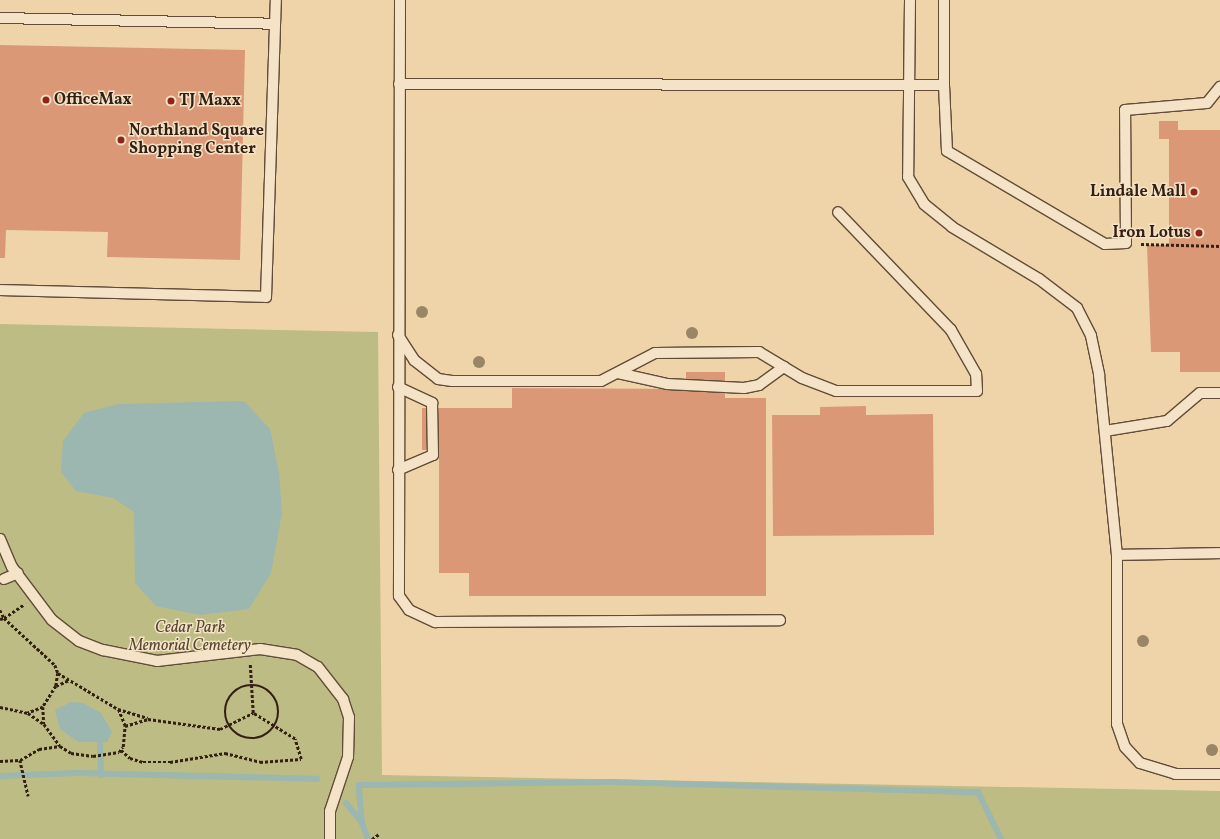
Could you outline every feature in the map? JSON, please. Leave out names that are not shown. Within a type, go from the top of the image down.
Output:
[{"type":"lane","points":[[0,290],[266,296],[276,0]]},
{"type":"lane","points":[[400,0],[398,335],[399,596],[409,610],[436,622],[780,620]]},
{"type":"lane","points":[[910,0],[908,177],[924,204],[952,227],[1039,279],[1077,308],[1092,336],[1105,430],[1117,555],[1117,724],[1126,747],[1140,763],[1176,774],[1220,774]]},
{"type":"lane","points":[[944,3],[944,85],[947,151],[1105,244],[1126,243],[1125,110],[1207,103],[1220,87]]},
{"type":"lane","points":[[0,18],[275,24]]},
{"type":"lane","points":[[399,84],[944,85]]},
{"type":"lane","points":[[398,335],[414,360],[438,379],[600,381],[655,353],[759,352],[784,367],[836,391],[977,391],[976,374],[951,330],[838,212]]},
{"type":"lane","points":[[618,373],[667,384],[744,388],[759,385],[784,367]]},
{"type":"lane","points":[[398,387],[432,403],[433,448],[433,455],[398,470]]},
{"type":"lane","points":[[1105,430],[1167,421],[1200,393],[1220,393]]},
{"type":"lane","points":[[0,539],[18,573],[52,620],[79,641],[102,650],[158,661],[250,650],[297,655],[318,667],[343,698],[349,717],[348,757],[330,812],[330,839]]},
{"type":"lane","points":[[1117,555],[1220,553]]},
{"type":"lane","points":[[4,579],[18,573]]},
{"type":"path","points":[[1126,243],[1220,246]]},
{"type":"path","points":[[0,619],[4,618],[35,597]]},
{"type":"path","points":[[0,610],[4,618],[55,665],[58,673],[56,686],[43,707],[44,724]]},
{"type":"path","points":[[250,650],[253,713]]},
{"type":"path","points":[[58,673],[118,709],[148,718],[201,729],[229,727],[253,713]]},
{"type":"path","points":[[56,686],[68,680]]},
{"type":"path","points":[[252,686],[265,689],[276,702],[275,726],[268,734],[252,739],[243,738],[229,727],[226,719],[227,702],[239,689],[252,686]]},
{"type":"path","points":[[0,707],[28,713],[44,724],[60,746],[71,753],[93,756],[121,750]]},
{"type":"path","points":[[28,713],[43,707]]},
{"type":"path","points":[[118,709],[125,726],[121,750]]},
{"type":"path","points":[[121,750],[130,758],[143,762],[170,762],[225,753],[260,762],[300,759],[295,738],[253,713]]},
{"type":"path","points":[[125,726],[148,718]]},
{"type":"path","points":[[0,761],[20,760],[39,749],[60,746]]},
{"type":"path","points":[[20,760],[28,796]]},
{"type":"path","points":[[372,839],[379,834]]},
{"type":"green space","name":"Cedar Park Memorial Cemetery","points":[[0,324],[378,332],[382,775],[1220,791],[1220,839],[0,839]]},
{"type":"water","points":[[244,401],[270,429],[279,472],[282,513],[271,573],[249,609],[200,615],[156,606],[135,583],[134,512],[113,498],[76,491],[61,472],[63,441],[84,413],[118,404]]},
{"type":"water","points":[[71,702],[83,703],[101,713],[112,732],[107,742],[78,742],[60,729],[55,710]]},
{"type":"building","name":"Northland Square Shopping Center","points":[[0,45],[245,50],[240,260],[107,257],[108,232],[6,230],[5,258],[0,258]]},
{"type":"building","name":"Lindale Mall","points":[[1159,121],[1178,121],[1178,130],[1220,130],[1220,372],[1180,372],[1180,352],[1151,352],[1147,245],[1169,245],[1169,139],[1159,139]]},
{"type":"building","points":[[686,372],[725,372],[725,398],[766,398],[766,596],[469,596],[469,573],[439,573],[439,450],[422,450],[422,408],[512,408],[512,388],[686,389]]},
{"type":"building","points":[[866,406],[866,415],[933,414],[934,535],[773,536],[772,415],[820,415],[820,407]]},
{"type":"waterway","points":[[100,744],[101,775]]},
{"type":"waterway","points":[[0,776],[77,773],[317,779]]},
{"type":"waterway","points":[[368,839],[362,823],[359,785],[611,782],[978,792],[1001,839]]},
{"type":"waterway","points":[[346,803],[362,823]]},
{"type":"place","name":"OfficeMax","points":[[46,100]]},
{"type":"place","name":"TJ Maxx","points":[[171,101]]},
{"type":"place","name":"Northland Square Shopping Center","points":[[121,140]]},
{"type":"place","name":"Lindale Mall","points":[[1194,192]]},
{"type":"place","name":"Iron Lotus","points":[[1199,233]]}]
